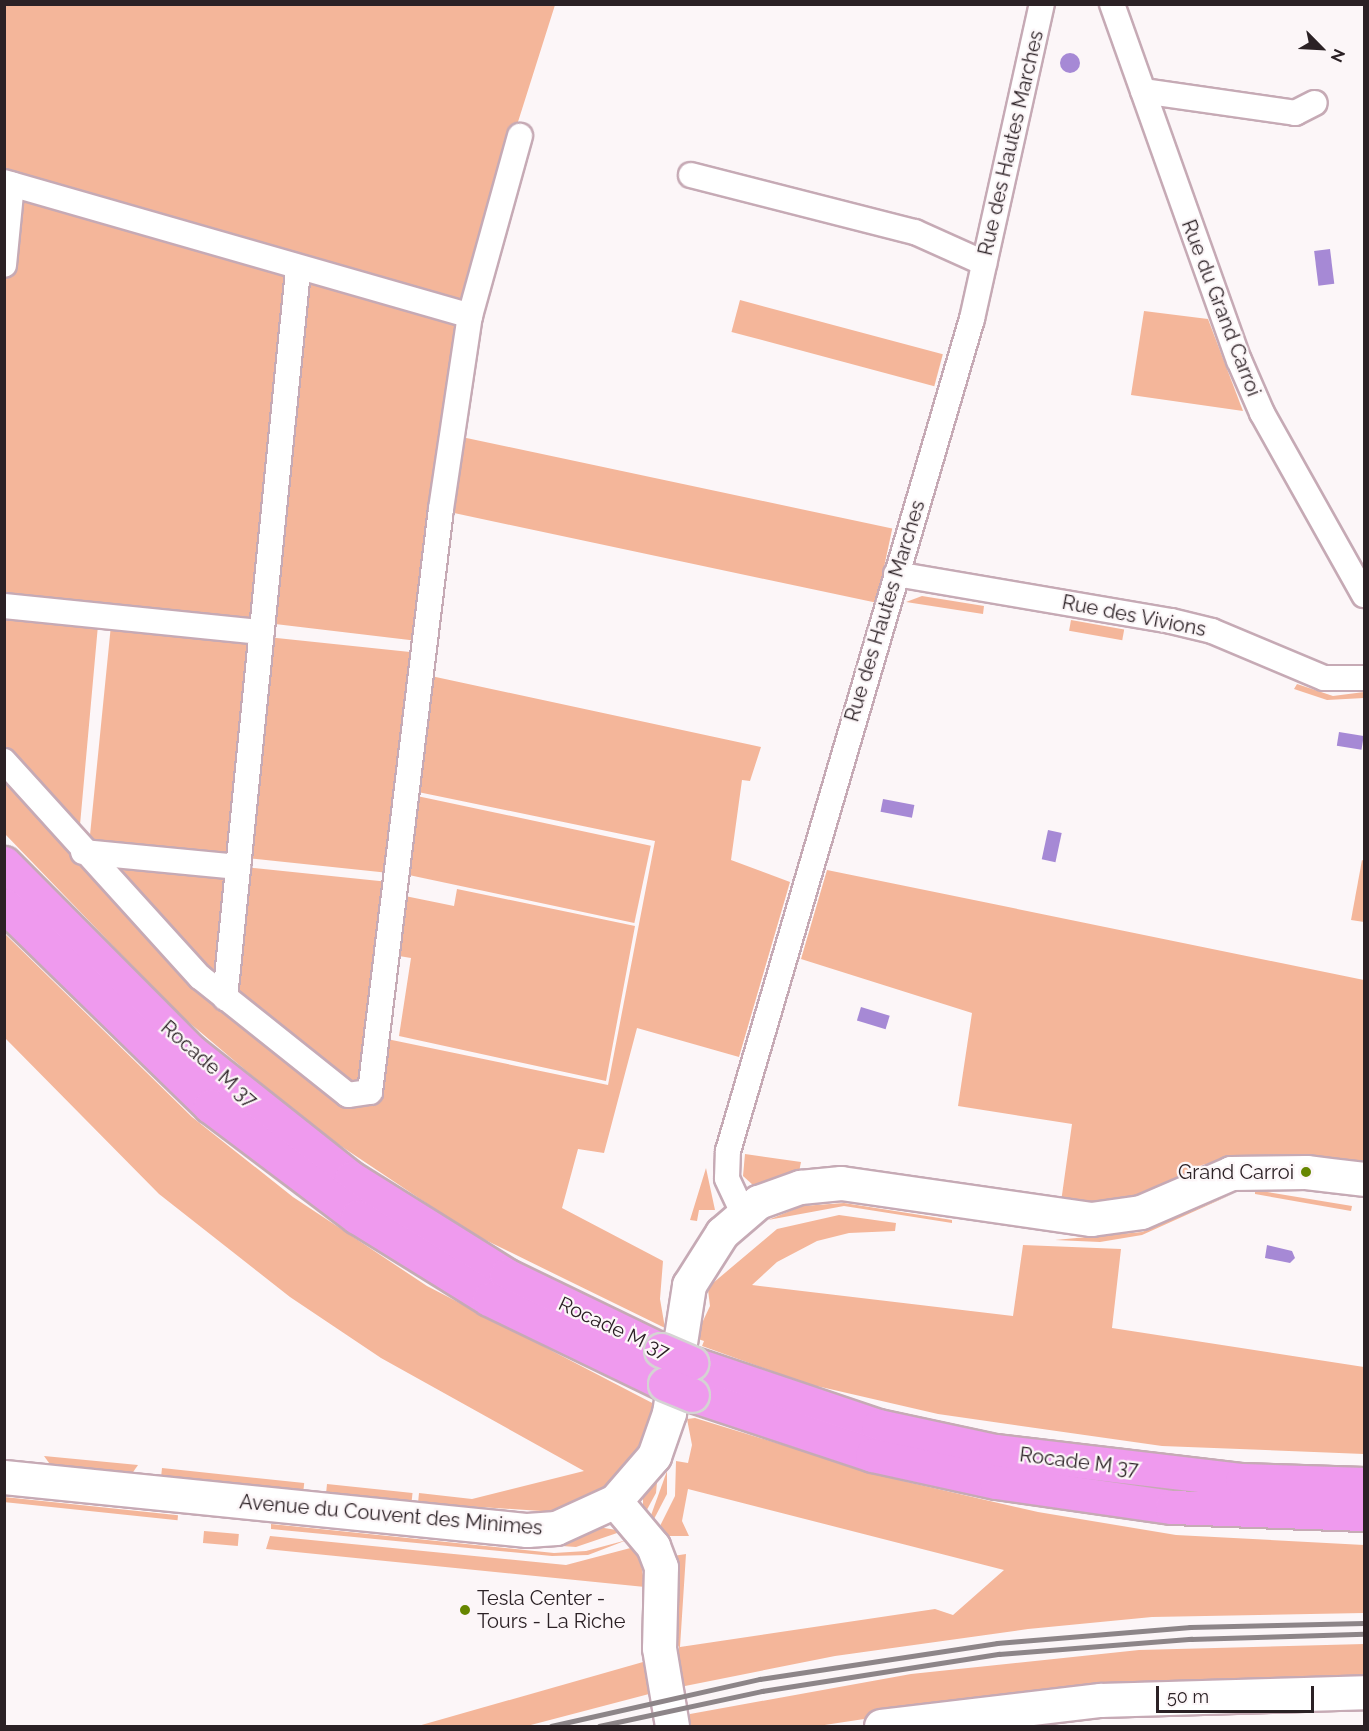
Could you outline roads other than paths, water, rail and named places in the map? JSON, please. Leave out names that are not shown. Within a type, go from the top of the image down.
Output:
[{"type":"highway","name":"Rocade M 37","points":[[4,863],[192,1052],[351,1178],[506,1275],[661,1350],[683,1381],[817,1408],[963,1445],[1219,1478],[1365,1484]]},
{"type":"highway","name":"Rocade M 37","points":[[4,905],[210,1106],[357,1217],[489,1299],[822,1440],[934,1470],[1172,1507],[1242,1512],[1365,1514]]},
{"type":"highway","points":[[1242,1512],[1305,1528],[1365,1529]]},
{"type":"street","name":"Rue des Hautes Marches","points":[[743,1213],[727,1178],[728,1151],[984,263],[1042,4]]},
{"type":"street","name":"Rue du Grand Carroi","points":[[1112,4],[1257,402],[1365,595]]},
{"type":"street","points":[[1143,92],[1295,112],[1315,103]]},
{"type":"street","points":[[4,761],[83,852],[225,998],[348,1095],[363,1096],[375,1084],[441,509],[470,316],[520,136]]},
{"type":"street","points":[[691,175],[915,232],[984,263]]},
{"type":"street","points":[[4,265],[8,183],[298,270],[470,316]]},
{"type":"street","points":[[225,998],[298,270]]},
{"type":"street","name":"Rue des Vivions","points":[[896,574],[1171,621],[1212,631],[1314,675],[1365,678]]},
{"type":"street","points":[[4,606],[262,632]]},
{"type":"street","points":[[83,852],[238,867]]},
{"type":"street","name":"Avenue du Couvent des Minimes","points":[[1276,1173],[1365,1194]]},
{"type":"street","name":"Avenue du Couvent des Minimes","points":[[4,1478],[527,1530],[565,1525],[615,1501],[642,1474],[660,1443],[689,1285],[716,1241],[743,1213],[800,1187],[842,1183],[1103,1219],[1153,1208],[1220,1176],[1276,1173],[1365,1179]]},
{"type":"street","points":[[615,1501],[656,1551],[661,1567],[659,1648],[672,1726]]},
{"type":"street","points":[[882,1726],[1111,1699],[1365,1692]]},
{"type":"railway","points":[[551,1726],[760,1679],[997,1643],[1190,1627],[1364,1623]]},
{"type":"railway","points":[[599,1726],[762,1691],[999,1654],[1191,1639],[1364,1634]]},
{"type":"place","name":"Grand Carroi","points":[[1306,1172]]},
{"type":"place","name":"Tesla Center - Tours - La Riche","points":[[465,1610]]}]
